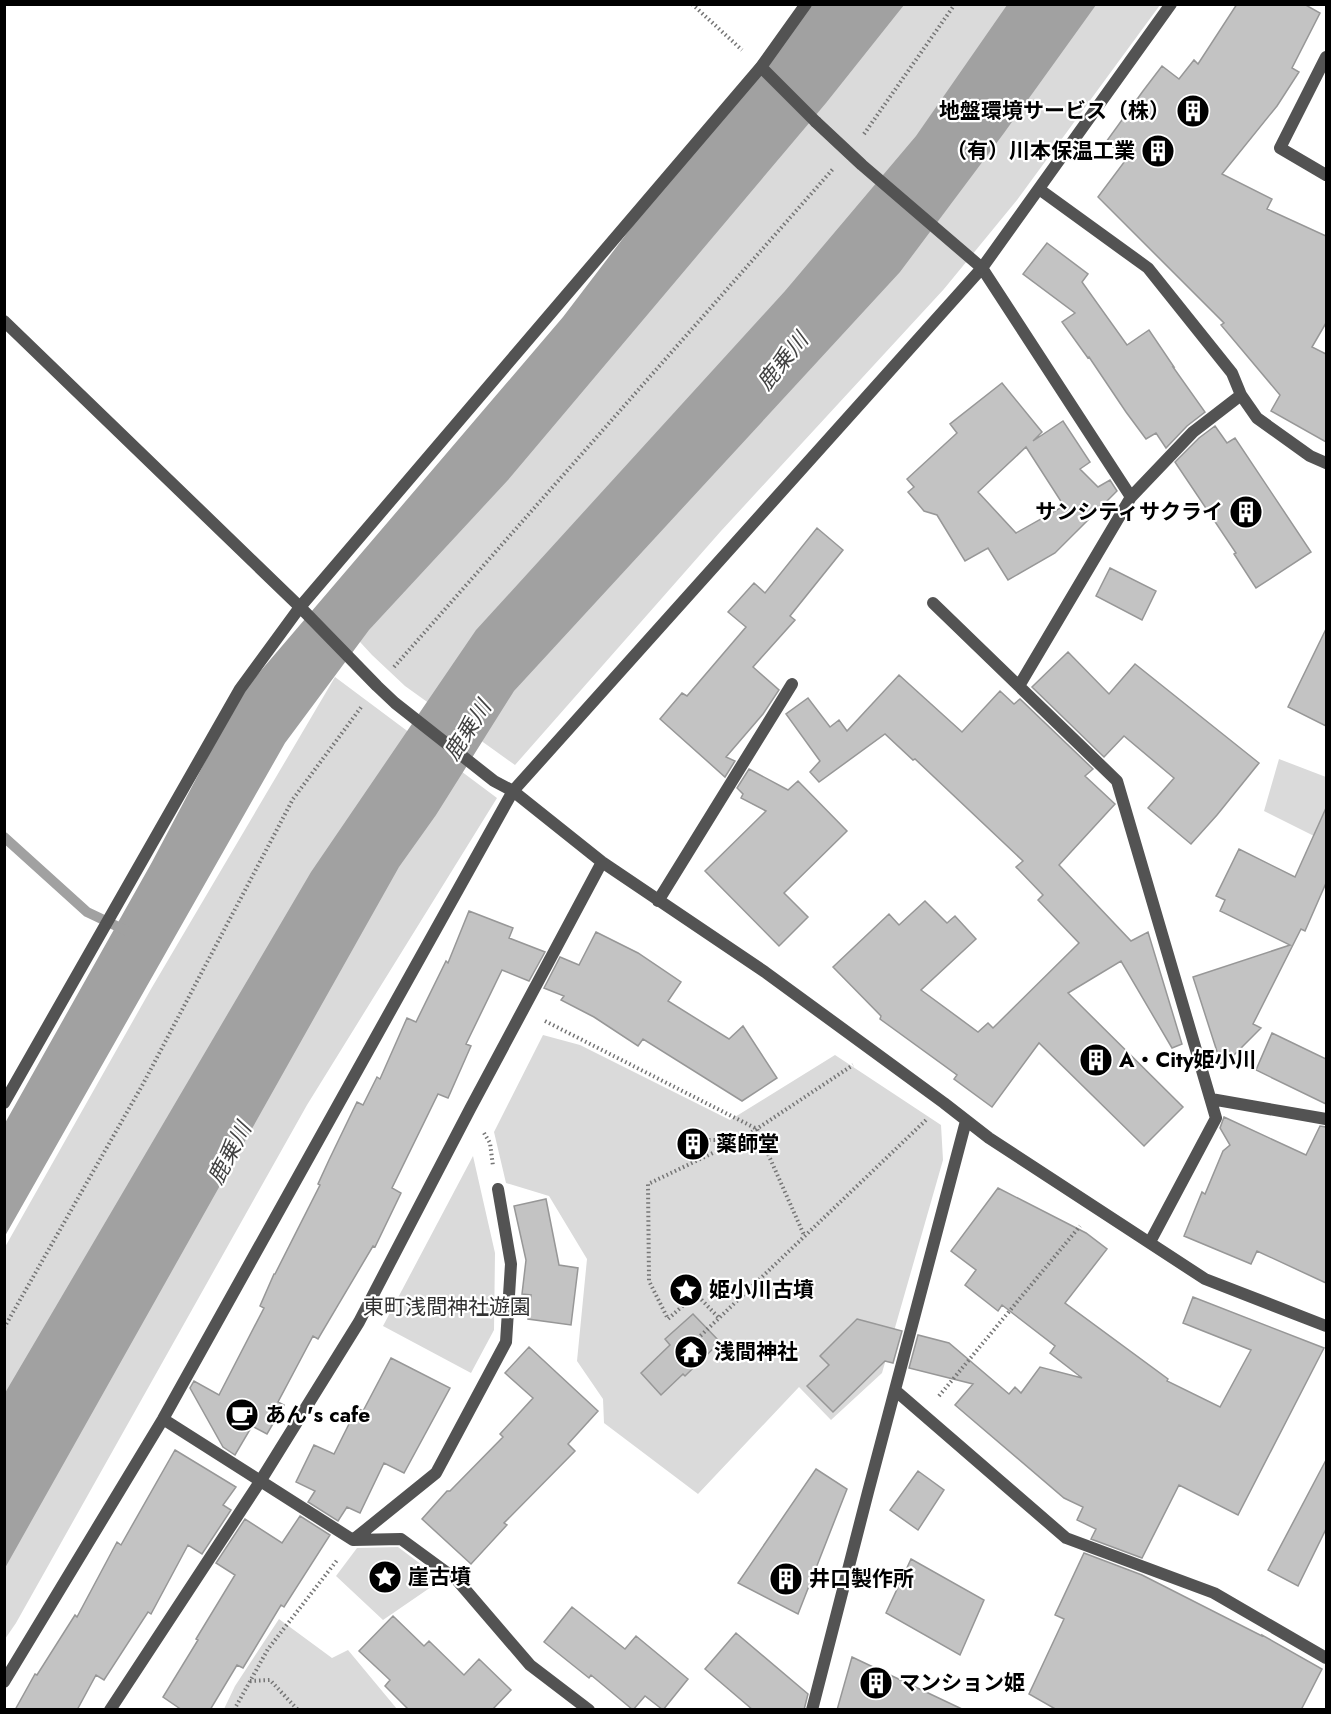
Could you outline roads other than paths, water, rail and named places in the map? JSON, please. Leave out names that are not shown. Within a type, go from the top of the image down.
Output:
[{"type":"street","points":[[4,1102],[240,689],[300,607],[761,67],[806,4]]},
{"type":"street","points":[[4,1682],[163,1419],[513,791],[982,268],[1171,4]]},
{"type":"street","points":[[1326,57],[1280,148],[1326,175]]},
{"type":"street","points":[[761,67],[862,165],[982,268],[1131,497]]},
{"type":"street","points":[[1039,189],[1148,268],[1232,374],[1241,395],[1257,418],[1310,456],[1326,463]]},
{"type":"street","points":[[4,321],[300,607],[395,703],[494,781],[513,791],[602,862],[765,972],[989,1138],[1205,1279],[1326,1326]]},
{"type":"street","points":[[1018,686],[1131,497],[1193,432],[1241,395]]},
{"type":"street","points":[[933,603],[1117,781],[1216,1118],[1150,1242]]},
{"type":"street","points":[[658,901],[792,684]]},
{"type":"street","points":[[110,1710],[261,1480],[359,1322],[602,862]]},
{"type":"street","points":[[1211,1099],[1326,1119]]},
{"type":"street","points":[[812,1710],[966,1121]]},
{"type":"street","points":[[353,1540],[436,1473],[507,1342],[511,1264],[498,1189]]},
{"type":"street","points":[[896,1390],[1066,1538],[1214,1593],[1326,1658]]},
{"type":"street","points":[[163,1419],[353,1540],[401,1539],[457,1580],[530,1665],[589,1710]]},
{"type":"water","points":[[801,5],[904,5],[826,103],[508,480],[369,630],[285,743],[5,1236],[5,1123],[152,862],[241,694],[563,317]]},
{"type":"water","name":"鹿乗川","points":[[1007,5],[1096,5],[900,272],[514,691],[436,815],[399,867],[5,1568],[5,1393],[311,872],[476,630],[785,291],[916,136]]},
{"type":"waterway","points":[[4,837],[87,912],[127,931]]},
{"type":"place","name":"地盤環境サービス（株）","points":[[1193,111]]},
{"type":"place","name":"（有）川本保温工業","points":[[1158,151]]},
{"type":"place","name":"サンシティサクライ","points":[[1246,512]]},
{"type":"place","name":"A・City姫小川","points":[[1096,1060]]},
{"type":"place","name":"薬師堂","points":[[693,1144]]},
{"type":"place","name":"姫小川古墳","points":[[686,1290]]},
{"type":"place","name":"浅間神社","points":[[691,1352]]},
{"type":"place","name":"あん's cafe","points":[[242,1415]]},
{"type":"place","name":"崖古墳","points":[[385,1577]]},
{"type":"place","name":"井口製作所","points":[[786,1579]]},
{"type":"place","name":"マンション姫","points":[[876,1683]]},
{"type":"park label","name":"東町浅間神社遊園","points":[[447,1307]]}]
